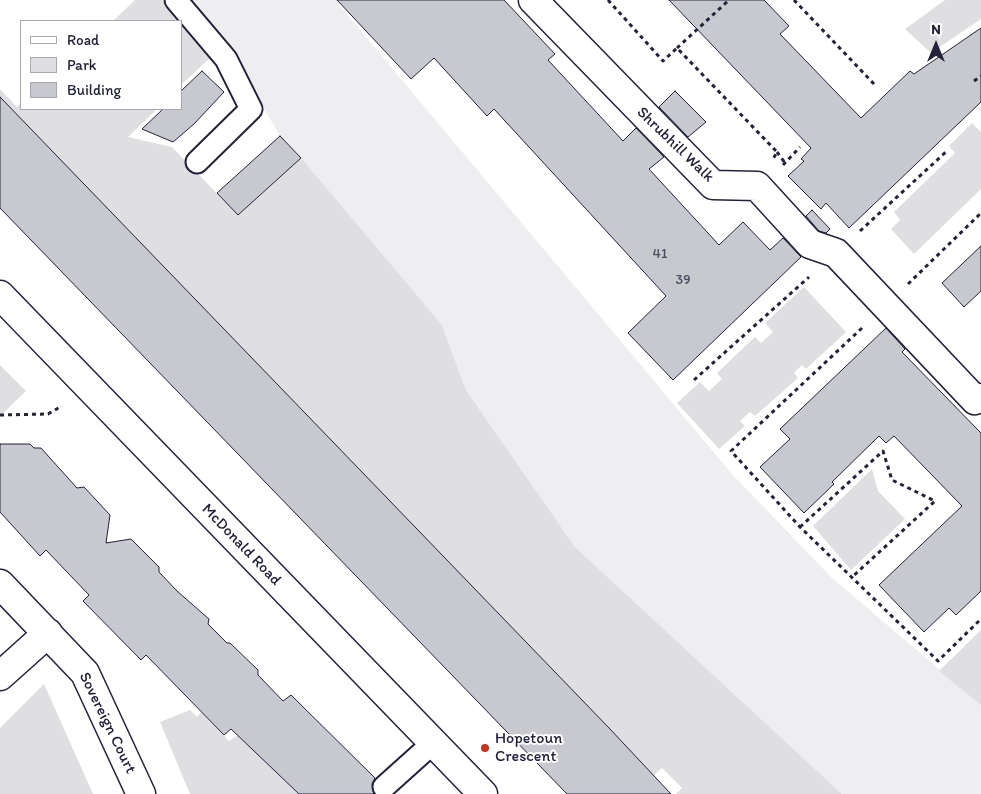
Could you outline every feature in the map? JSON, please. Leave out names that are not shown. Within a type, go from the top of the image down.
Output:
[{"type":"street","name":"Shrubhill Walk","points":[[533,0],[712,185],[757,186]]},
{"type":"street","points":[[757,186],[810,244],[836,253],[975,400],[981,398]]},
{"type":"street","name":"McDonald Road","points":[[0,295],[483,794]]},
{"type":"street","name":"Sovereign Court","points":[[0,584],[85,672],[140,794]]},
{"type":"street","points":[[0,676],[48,633]]},
{"type":"lane","points":[[176,0],[226,59],[251,109],[197,162]]},
{"type":"lane","points":[[384,786],[433,743]]},
{"type":"path","points":[[608,0],[663,61],[729,0]]},
{"type":"path","points":[[794,0],[874,84]]},
{"type":"path","points":[[677,48],[786,163]]},
{"type":"path","points":[[974,80],[981,76]]},
{"type":"path","points":[[757,186],[777,152]]},
{"type":"path","points":[[981,213],[885,307],[731,450],[800,527],[938,661],[981,619]]},
{"type":"path","points":[[0,415],[48,414],[90,388]]},
{"type":"path","points":[[800,527],[883,451],[892,480],[936,501],[851,578]]},
{"type":"shaded area","points":[[188,0],[335,0],[732,474],[831,577],[981,705],[981,794],[842,794],[575,547],[466,390],[442,325],[280,136],[234,57]]},
{"type":"green space","points":[[135,0],[162,0],[180,20],[114,20]]},
{"type":"green space","points":[[945,0],[981,0],[981,19],[931,53],[905,29]]},
{"type":"green space","points":[[182,23],[211,57],[182,84]]},
{"type":"green space","points":[[0,89],[17,107],[20,104],[20,110],[156,110],[128,137],[172,147],[238,215],[301,158],[442,325],[466,390],[575,547],[842,794],[676,794],[682,788],[662,768],[653,776],[541,658],[0,125]]},
{"type":"green space","points":[[972,123],[981,132],[981,189],[914,254],[891,229],[900,220],[894,212],[955,153],[949,146]]},
{"type":"green space","points":[[804,287],[846,332],[806,369],[802,365],[794,373],[798,378],[755,416],[750,412],[740,421],[745,426],[719,449],[677,403],[700,382],[709,391],[722,379],[717,373],[755,337],[761,343],[773,332],[765,323]]},
{"type":"green space","points":[[0,365],[26,391],[0,416]]},
{"type":"green space","points":[[872,469],[878,491],[905,519],[851,570],[813,526]]},
{"type":"green space","points":[[981,630],[981,705],[939,671]]},
{"type":"green space","points":[[44,684],[93,794],[0,794],[0,728]]},
{"type":"green space","points":[[190,710],[197,717],[201,712],[229,741],[238,735],[299,794],[190,794],[160,722]]},
{"type":"building","points":[[337,0],[504,0],[555,54],[548,60],[623,141],[636,128],[664,157],[649,169],[719,245],[743,222],[770,250],[783,238],[801,257],[673,380],[628,333],[666,296],[494,109],[487,116],[434,58],[411,79]]},
{"type":"building","points":[[669,0],[764,0],[789,26],[780,34],[861,118],[910,71],[914,74],[981,28],[981,102],[849,228],[826,203],[821,209],[788,176],[804,161],[801,159],[811,148]]},
{"type":"building","points":[[202,71],[224,92],[194,124],[173,142],[142,129],[162,110],[182,110],[182,90]]},
{"type":"building","points":[[675,91],[706,122],[688,137],[659,107]]},
{"type":"building","points":[[0,97],[671,794],[567,794],[0,208]]},
{"type":"building","points":[[280,136],[301,158],[238,215],[217,193]]},
{"type":"building","points":[[812,210],[830,229],[826,233],[819,231],[806,216]]},
{"type":"building","points":[[981,246],[981,291],[964,307],[942,283]]},
{"type":"building","points":[[886,328],[905,349],[902,352],[981,433],[981,591],[956,615],[949,608],[924,632],[879,585],[962,506],[894,436],[886,443],[879,436],[832,482],[834,484],[804,513],[760,467],[790,439],[780,429]]},
{"type":"building","points":[[0,444],[30,444],[34,448],[41,448],[77,488],[84,487],[110,515],[106,543],[131,539],[159,567],[159,572],[177,591],[209,619],[208,624],[258,670],[258,675],[283,701],[291,695],[375,778],[372,784],[374,794],[299,794],[231,729],[224,735],[146,655],[141,660],[83,601],[89,595],[46,550],[40,556],[0,512]]},
{"type":"place","name":"Hopetoun Crescent","points":[[485,748]]}]
